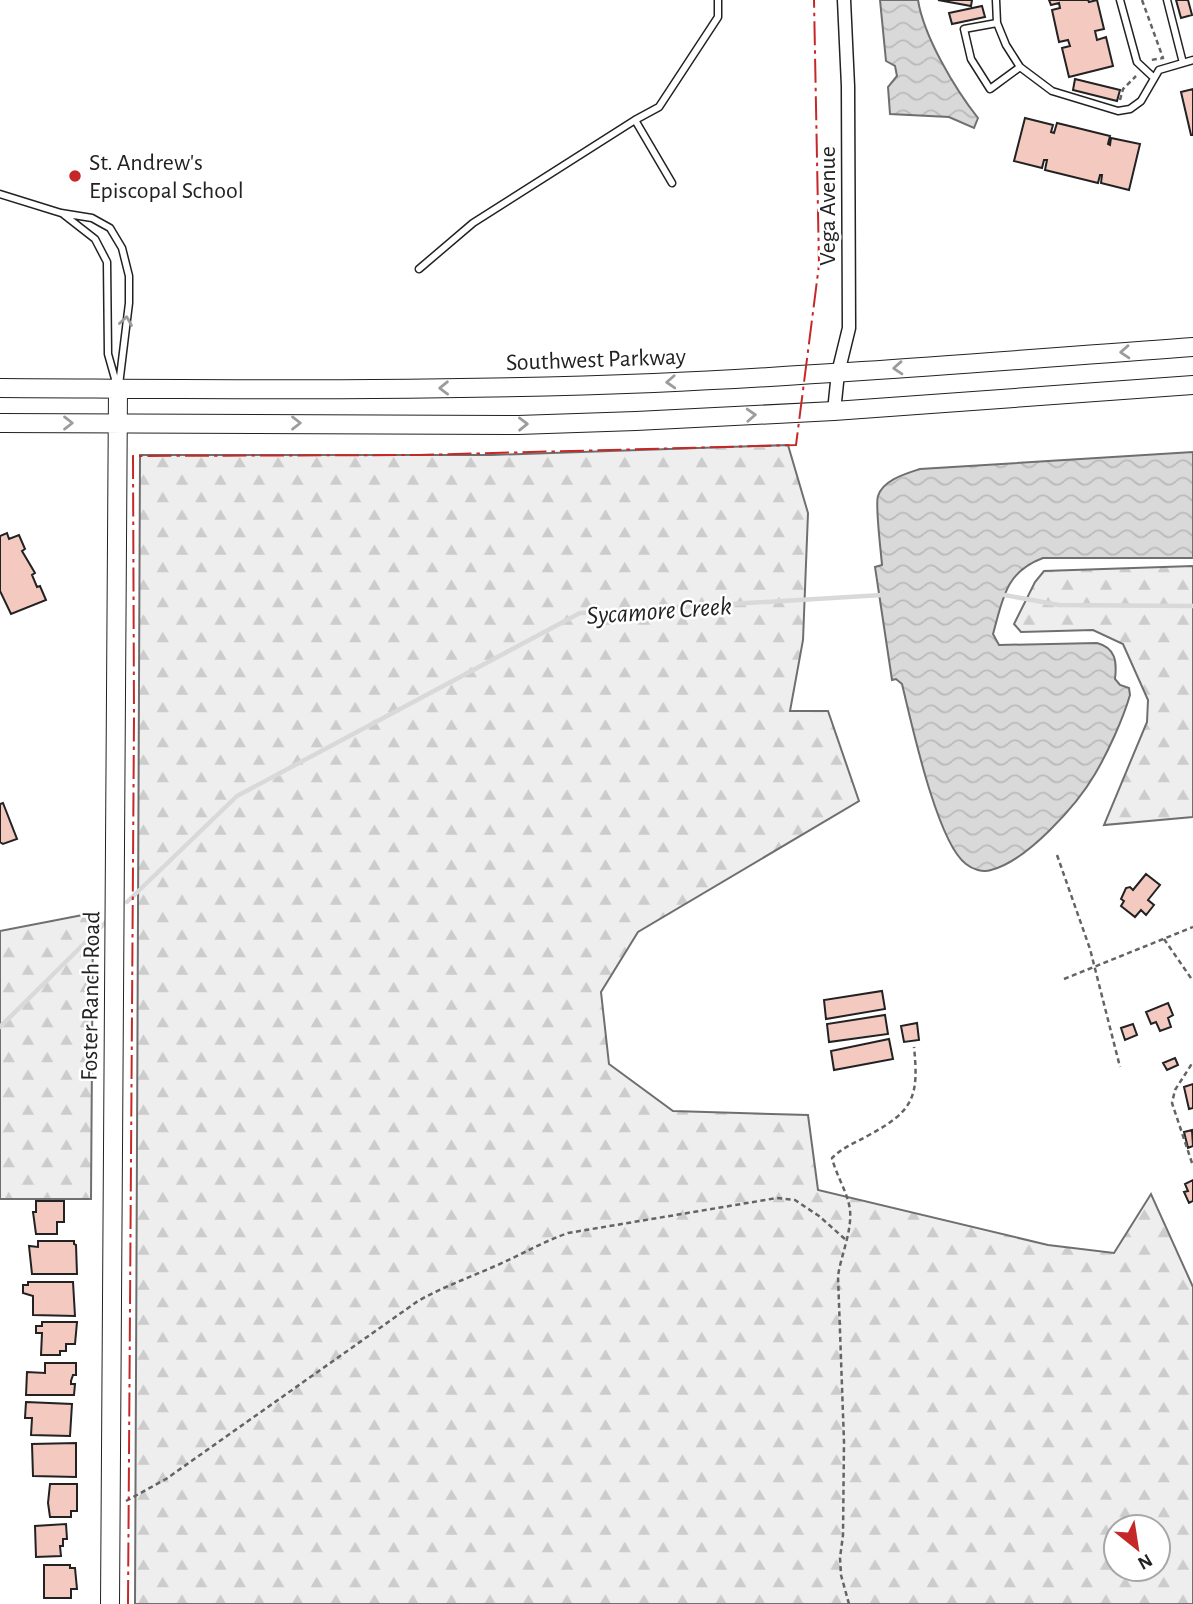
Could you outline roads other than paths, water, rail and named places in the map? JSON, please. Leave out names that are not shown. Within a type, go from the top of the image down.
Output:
[{"type":"main road","name":"Southwest Parkway","points":[[0,388],[459,387],[653,383],[838,373],[1193,347]]},
{"type":"main road","points":[[0,423],[518,425],[834,411],[1193,385]]},
{"type":"main road","name":"Foster Ranch Road","points":[[110,1604],[118,388]]},
{"type":"street","name":"Vega Avenue","points":[[834,411],[838,373],[849,327],[848,86],[844,0]]},
{"type":"lane","points":[[419,269],[473,223],[659,107],[718,17],[718,0]]},
{"type":"lane","points":[[996,0],[997,23],[1006,45],[1020,67],[1052,91],[1118,111],[1130,109],[1141,101],[1159,70],[1193,60]]},
{"type":"lane","points":[[1120,0],[1137,62],[1153,77]]},
{"type":"lane","points":[[1167,0],[1183,63]]},
{"type":"lane","points":[[997,23],[964,29],[971,58],[990,89],[1020,67]]},
{"type":"lane","points":[[635,120],[672,183]]},
{"type":"lane","points":[[0,194],[92,218],[110,228],[127,261],[129,303],[118,388]]},
{"type":"lane","points":[[61,212],[95,239],[107,262],[108,354],[118,388]]},
{"type":"water","points":[[880,0],[918,0],[921,15],[942,62],[978,118],[974,128],[949,117],[890,114],[888,87],[897,76],[895,66],[886,61]]},
{"type":"water","points":[[1193,452],[1193,558],[1043,558],[1021,571],[1008,588],[993,634],[999,645],[1103,645],[1114,656],[1115,679],[1120,685],[1129,688],[1130,695],[1100,765],[1064,816],[1035,844],[1005,865],[988,871],[971,867],[955,852],[945,832],[926,780],[902,684],[896,679],[892,680],[875,567],[882,565],[877,509],[881,490],[895,478],[920,469]]},
{"type":"waterway","name":"Sycamore Creek","points":[[999,594],[1059,605],[1193,606]]},
{"type":"waterway","name":"Sycamore Creek","points":[[127,902],[237,796],[580,613],[882,595]]},
{"type":"waterway","name":"Sycamore Creek","points":[[0,1027],[106,922]]},
{"type":"place","name":"St. Andrew's Episcopal School","points":[[75,176]]}]
